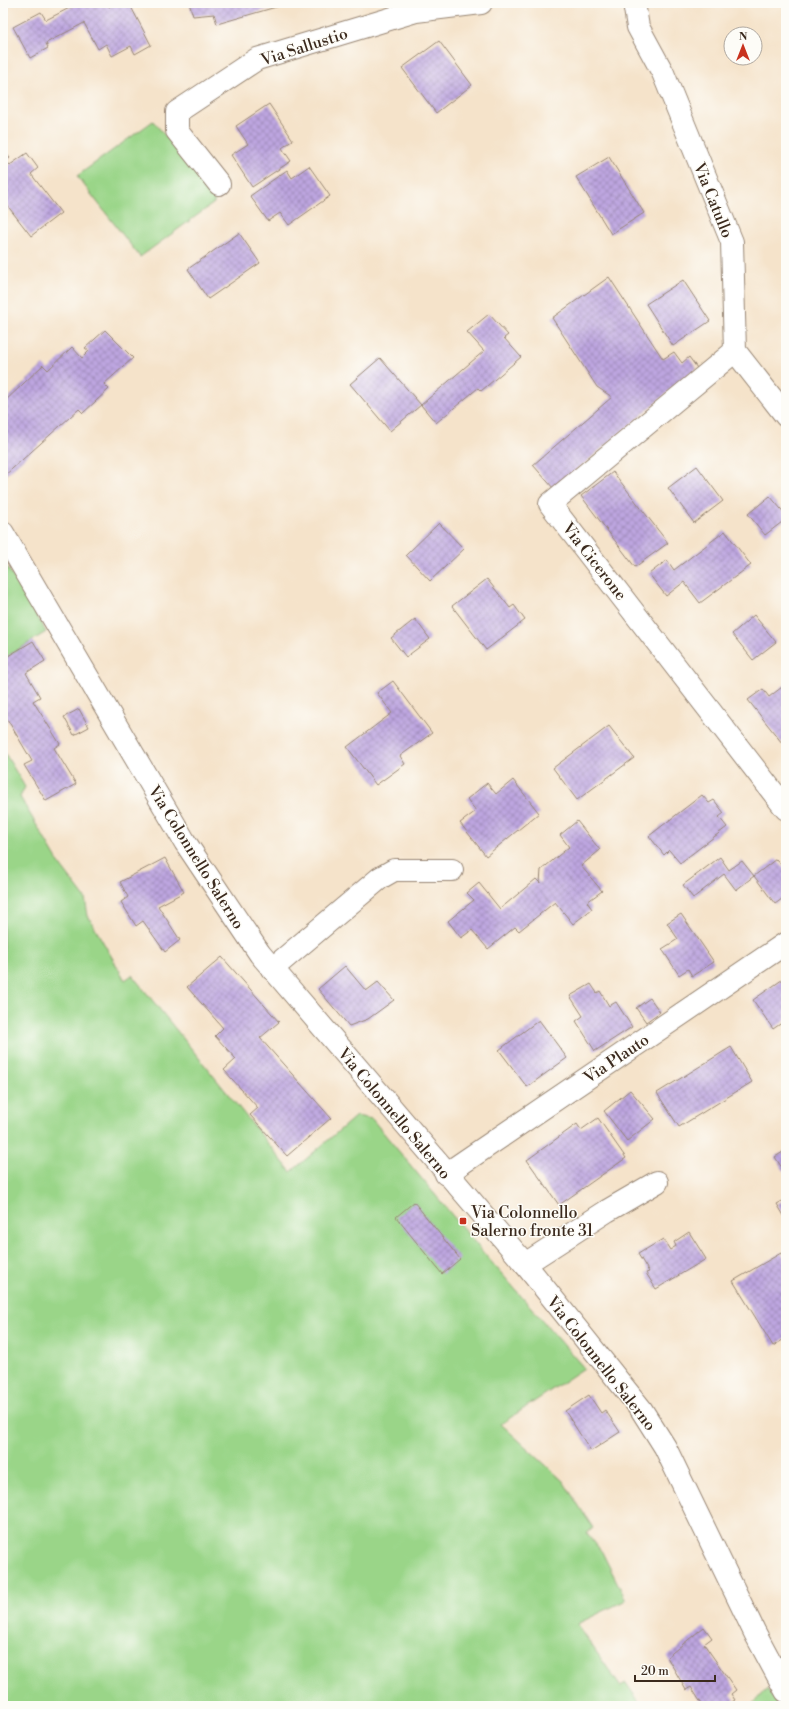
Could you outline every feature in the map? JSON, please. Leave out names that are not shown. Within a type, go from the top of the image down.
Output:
[{"type":"street","name":"Via Sallustio","points":[[219,184],[177,131],[177,112],[257,59],[416,11],[481,3]]},
{"type":"street","name":"Via Catullo","points":[[634,3],[638,27],[663,73],[732,242],[735,351]]},
{"type":"street","points":[[735,351],[786,416]]},
{"type":"street","name":"Via Cicerone","points":[[735,351],[550,504],[786,809]]},
{"type":"street","name":"Via Colonnello Salerno","points":[[3,532],[185,842],[260,954],[446,1174],[525,1264],[641,1409],[665,1447],[755,1633],[786,1691]]},
{"type":"street","points":[[272,969],[380,878],[394,870],[452,870]]},
{"type":"street","name":"Via Plauto","points":[[446,1174],[786,943]]},
{"type":"street","points":[[525,1264],[606,1211],[657,1182]]},
{"type":"green space","points":[[153,121],[215,195],[214,203],[140,257],[77,176]]},
{"type":"green space","points":[[3,560],[46,632],[3,659]]},
{"type":"green space","points":[[3,750],[25,787],[20,797],[60,865],[85,898],[88,916],[125,980],[132,975],[291,1172],[356,1116],[372,1119],[487,1257],[584,1368],[501,1424],[563,1481],[593,1528],[587,1533],[602,1552],[626,1600],[577,1624],[620,1686],[626,1683],[642,1706],[3,1706]]},
{"type":"green space","points":[[767,1688],[778,1706],[751,1706]]},
{"type":"building","points":[[79,3],[107,3],[109,7],[115,3],[129,3],[151,45],[135,54],[131,46],[112,56],[106,44],[98,49],[84,23],[46,43],[48,48],[30,58],[13,27],[41,12],[46,20]]},
{"type":"building","points":[[189,3],[282,3],[283,5],[217,24],[214,14],[193,16]]},
{"type":"building","points":[[439,41],[472,85],[436,113],[402,68]]},
{"type":"building","points":[[269,104],[293,140],[282,148],[291,161],[252,187],[231,155],[248,144],[236,126]]},
{"type":"building","points":[[3,150],[10,158],[6,161],[10,165],[27,153],[38,168],[31,174],[61,213],[31,236],[3,200]]},
{"type":"building","points":[[609,157],[644,213],[611,234],[576,177]]},
{"type":"building","points":[[309,166],[330,196],[289,225],[280,213],[268,221],[250,196],[287,170],[292,178]]},
{"type":"building","points":[[239,233],[260,263],[208,299],[188,269]]},
{"type":"building","points":[[609,277],[663,359],[674,352],[682,363],[689,357],[697,368],[554,489],[533,465],[612,397],[597,387],[552,318]]},
{"type":"building","points":[[683,280],[710,321],[673,346],[646,304]]},
{"type":"building","points":[[489,314],[508,335],[504,338],[521,357],[481,391],[478,388],[436,423],[421,405],[484,351],[467,332]]},
{"type":"building","points":[[105,330],[133,358],[104,384],[109,389],[83,413],[79,409],[3,477],[3,403],[43,365],[48,370],[72,347],[82,358],[89,351],[85,348]]},
{"type":"building","points":[[380,358],[421,405],[390,431],[350,384]]},
{"type":"building","points":[[697,466],[723,501],[694,523],[668,488]]},
{"type":"building","points":[[613,472],[668,543],[635,567],[581,496]]},
{"type":"building","points":[[770,496],[786,515],[786,519],[765,535],[748,514]]},
{"type":"building","points":[[439,523],[464,549],[430,581],[406,555]]},
{"type":"building","points":[[725,531],[751,565],[700,603],[684,582],[666,596],[649,574],[667,560],[674,570]]},
{"type":"building","points":[[487,579],[510,608],[514,605],[525,620],[486,650],[452,606]]},
{"type":"building","points":[[754,615],[776,642],[753,660],[732,634]]},
{"type":"building","points":[[415,619],[430,639],[406,657],[391,638]]},
{"type":"building","points":[[33,641],[45,661],[26,673],[40,697],[33,701],[60,744],[54,748],[76,784],[46,801],[24,765],[32,761],[3,712],[3,659]]},
{"type":"building","points":[[393,681],[432,733],[400,756],[405,764],[376,785],[347,747],[392,713],[377,693]]},
{"type":"building","points":[[786,684],[786,740],[782,743],[748,700],[763,689],[769,697]]},
{"type":"building","points":[[79,709],[89,727],[74,735],[64,717]]},
{"type":"building","points":[[609,726],[634,758],[577,800],[553,768]]},
{"type":"building","points":[[513,780],[539,813],[486,856],[460,823],[476,811],[467,799],[487,783],[496,794]]},
{"type":"building","points":[[702,795],[709,803],[714,800],[724,813],[719,817],[727,827],[680,863],[669,850],[664,855],[649,836]]},
{"type":"building","points":[[577,821],[600,850],[581,866],[602,891],[587,902],[592,909],[573,924],[555,902],[519,931],[515,927],[488,949],[472,930],[461,938],[448,921],[474,900],[467,893],[479,883],[500,909],[536,879],[540,883],[541,870],[569,847],[560,835]]},
{"type":"building","points":[[720,857],[729,870],[742,861],[754,876],[736,890],[724,874],[693,898],[683,885]]},
{"type":"building","points":[[165,858],[184,892],[158,906],[180,940],[165,952],[143,921],[136,926],[121,902],[128,897],[120,882]]},
{"type":"building","points":[[776,859],[783,867],[786,865],[786,896],[775,904],[754,876]]},
{"type":"building","points":[[681,914],[714,962],[692,976],[688,969],[679,975],[662,949],[678,939],[667,923]]},
{"type":"building","points":[[222,957],[279,1022],[260,1038],[331,1118],[287,1156],[250,1115],[258,1108],[224,1070],[236,1059],[215,1036],[223,1028],[187,987]]},
{"type":"building","points":[[345,966],[366,991],[378,982],[394,1000],[368,1019],[349,1026],[318,989]]},
{"type":"building","points":[[786,977],[786,1020],[773,1029],[753,1000]]},
{"type":"building","points":[[591,984],[597,993],[600,991],[609,1006],[616,1002],[632,1027],[595,1051],[576,1021],[583,1016],[570,996]]},
{"type":"building","points":[[650,998],[660,1012],[646,1022],[636,1008]]},
{"type":"building","points":[[539,1020],[567,1058],[527,1087],[499,1050]]},
{"type":"building","points":[[731,1047],[752,1082],[679,1127],[657,1093]]},
{"type":"building","points":[[630,1090],[655,1119],[627,1141],[604,1111]]},
{"type":"building","points":[[598,1118],[626,1158],[559,1205],[527,1160],[577,1124],[581,1130]]},
{"type":"building","points":[[786,1150],[786,1174],[775,1157]]},
{"type":"building","points":[[786,1199],[786,1219],[777,1204]]},
{"type":"building","points":[[414,1202],[460,1259],[442,1274],[396,1217]]},
{"type":"building","points":[[689,1232],[706,1259],[656,1289],[646,1273],[649,1272],[638,1254],[663,1239],[670,1250],[676,1246],[674,1242]]},
{"type":"building","points":[[781,1253],[786,1261],[786,1271],[784,1273],[786,1277],[786,1338],[773,1346],[733,1281]]},
{"type":"building","points":[[589,1395],[601,1413],[605,1410],[620,1432],[591,1451],[565,1411]]},
{"type":"building","points":[[704,1627],[712,1638],[704,1644],[736,1690],[731,1694],[735,1700],[726,1706],[703,1706],[691,1687],[686,1690],[667,1657]]},
{"type":"place","name":"Via Colonnello Salerno fronte 31","points":[[463,1221]]}]
